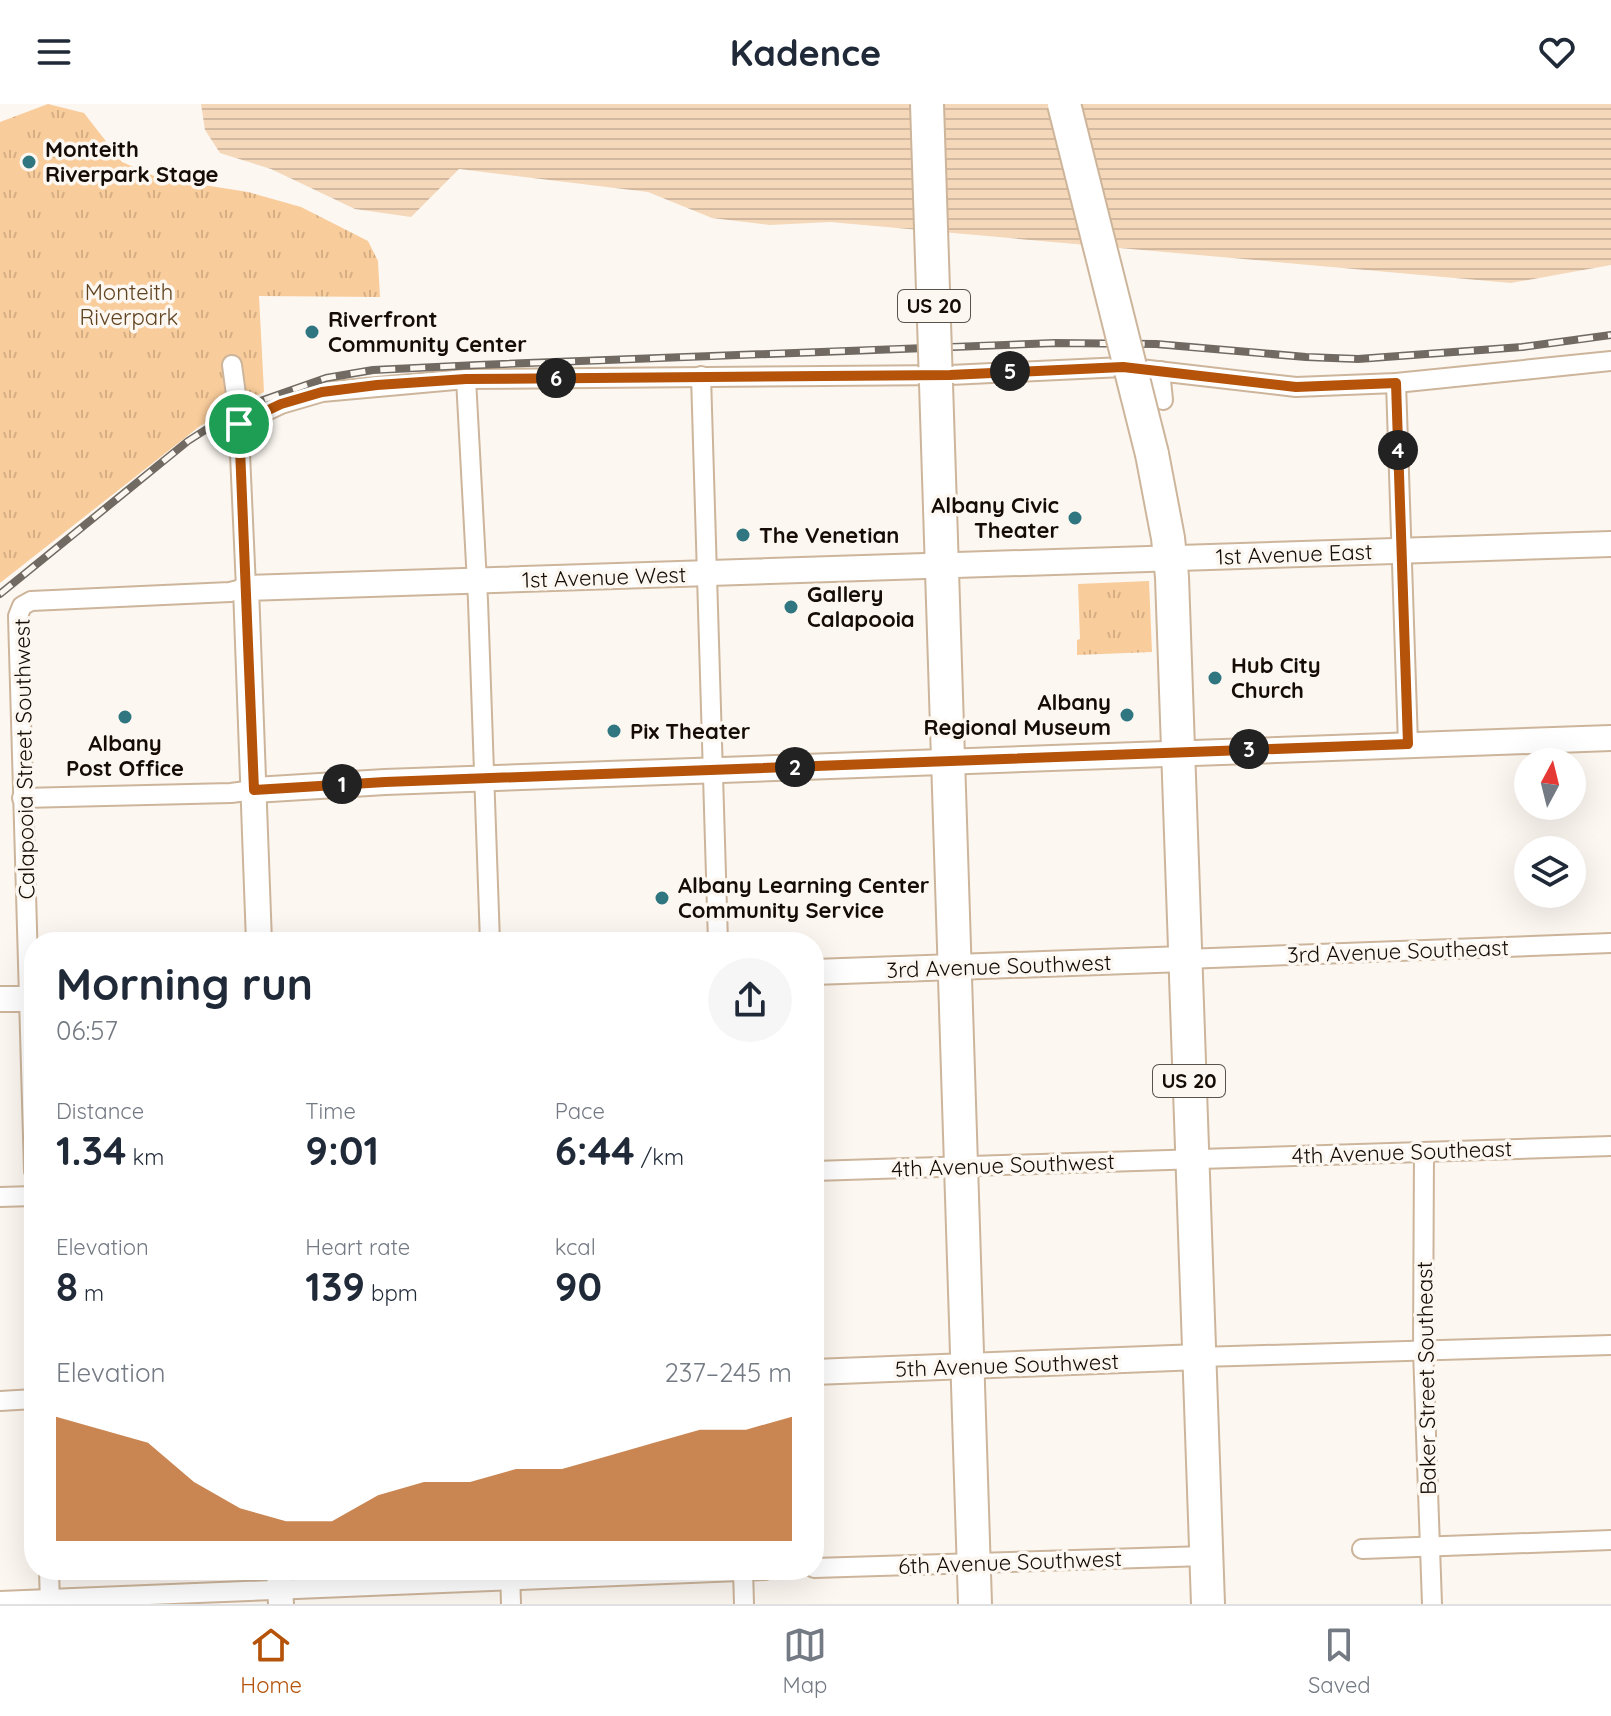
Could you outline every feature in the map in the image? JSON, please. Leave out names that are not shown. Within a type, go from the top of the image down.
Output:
[{"type":"highway","name":"US 20","points":[[927,104],[975,1604]]},
{"type":"highway","name":"US 20","points":[[1064,104],[1152,454],[1170,558],[1208,1604]]},
{"type":"street","points":[[239,424],[281,404],[322,392],[466,379],[950,375],[1086,368],[1160,371],[1296,387],[1396,383],[1611,361]]},
{"type":"street","points":[[232,365],[239,424],[259,932]]},
{"type":"street","points":[[1160,371],[1163,400]]},
{"type":"street","points":[[701,376],[718,932]]},
{"type":"street","points":[[466,379],[490,932]]},
{"type":"street","points":[[1396,383],[1408,744]]},
{"type":"street","name":"1st Avenue East","points":[[1170,558],[1611,544]]},
{"type":"street","name":"1st Avenue West","points":[[39,600],[230,592],[246,588],[1170,558]]},
{"type":"street","name":"Calapooia Street Southwest","points":[[28,932],[17,622],[22,606],[39,600]]},
{"type":"street","points":[[22,798],[220,793],[385,782],[1178,751],[1611,738]]},
{"type":"street","name":"3rd Avenue Southeast","points":[[1184,959],[1611,943]]},
{"type":"street","name":"3rd Avenue Southwest","points":[[824,972],[1184,959]]},
{"type":"street","points":[[0,999],[24,999]]},
{"type":"street","name":"4th Avenue Southeast","points":[[1192,1159],[1611,1146]]},
{"type":"street","name":"Baker Street Southeast","points":[[1424,1153],[1423,1350],[1432,1604]]},
{"type":"street","name":"4th Avenue Southwest","points":[[824,1171],[1192,1159]]},
{"type":"street","points":[[0,1197],[24,1196]]},
{"type":"street","points":[[1199,1357],[1611,1345]]},
{"type":"street","name":"5th Avenue Southwest","points":[[824,1372],[1199,1357]]},
{"type":"street","points":[[0,1401],[24,1400]]},
{"type":"street","points":[[1362,1549],[1611,1540]]},
{"type":"street","name":"6th Avenue Southwest","points":[[824,1568],[1206,1556]]},
{"type":"street","points":[[49,1580],[50,1602]]},
{"type":"street","points":[[0,1601],[50,1602],[433,1580]]},
{"type":"street","points":[[510,1580],[511,1604]]},
{"type":"street","points":[[743,1580],[744,1604]]},
{"type":"green space","name":"Monteith Riverpark","points":[[48,104],[84,113],[122,162],[159,178],[248,192],[301,207],[368,241],[378,261],[380,297],[259,296],[264,392],[200,426],[0,583],[0,122]]},
{"type":"green space","points":[[1149,581],[1152,652],[1077,655],[1077,640],[1080,639],[1078,584]]},
{"type":"shaded area","points":[[201,104],[1611,104],[1611,265],[1511,283],[830,222],[770,225],[712,218],[648,192],[459,169],[411,217],[355,209],[271,169],[220,153],[205,130]]},
{"type":"railway","points":[[0,594],[188,441],[238,409],[326,378],[373,370],[1055,343],[1156,344],[1358,359],[1522,347],[1611,335]]},
{"type":"place","name":"Monteith Riverpark Stage","points":[[29,162]]},
{"type":"place","name":"Riverfront Community Center","points":[[312,332]]},
{"type":"place","name":"Albany Civic Theater","points":[[1075,518]]},
{"type":"place","name":"The Venetian","points":[[743,535]]},
{"type":"place","name":"Gallery Calapooia","points":[[791,607]]},
{"type":"place","name":"Hub City Church","points":[[1215,678]]},
{"type":"place","name":"Albany Regional Museum","points":[[1127,715]]},
{"type":"place","name":"Albany Post Office","points":[[125,717]]},
{"type":"place","name":"Pix Theater","points":[[614,731]]},
{"type":"place","name":"Albany Learning Center Community Service","points":[[662,898]]},
{"type":"route","points":[[1123,367],[1296,387],[1396,383],[1408,744],[385,782],[254,790],[239,424],[281,404],[322,392],[466,379],[950,375],[1123,367]]}]
